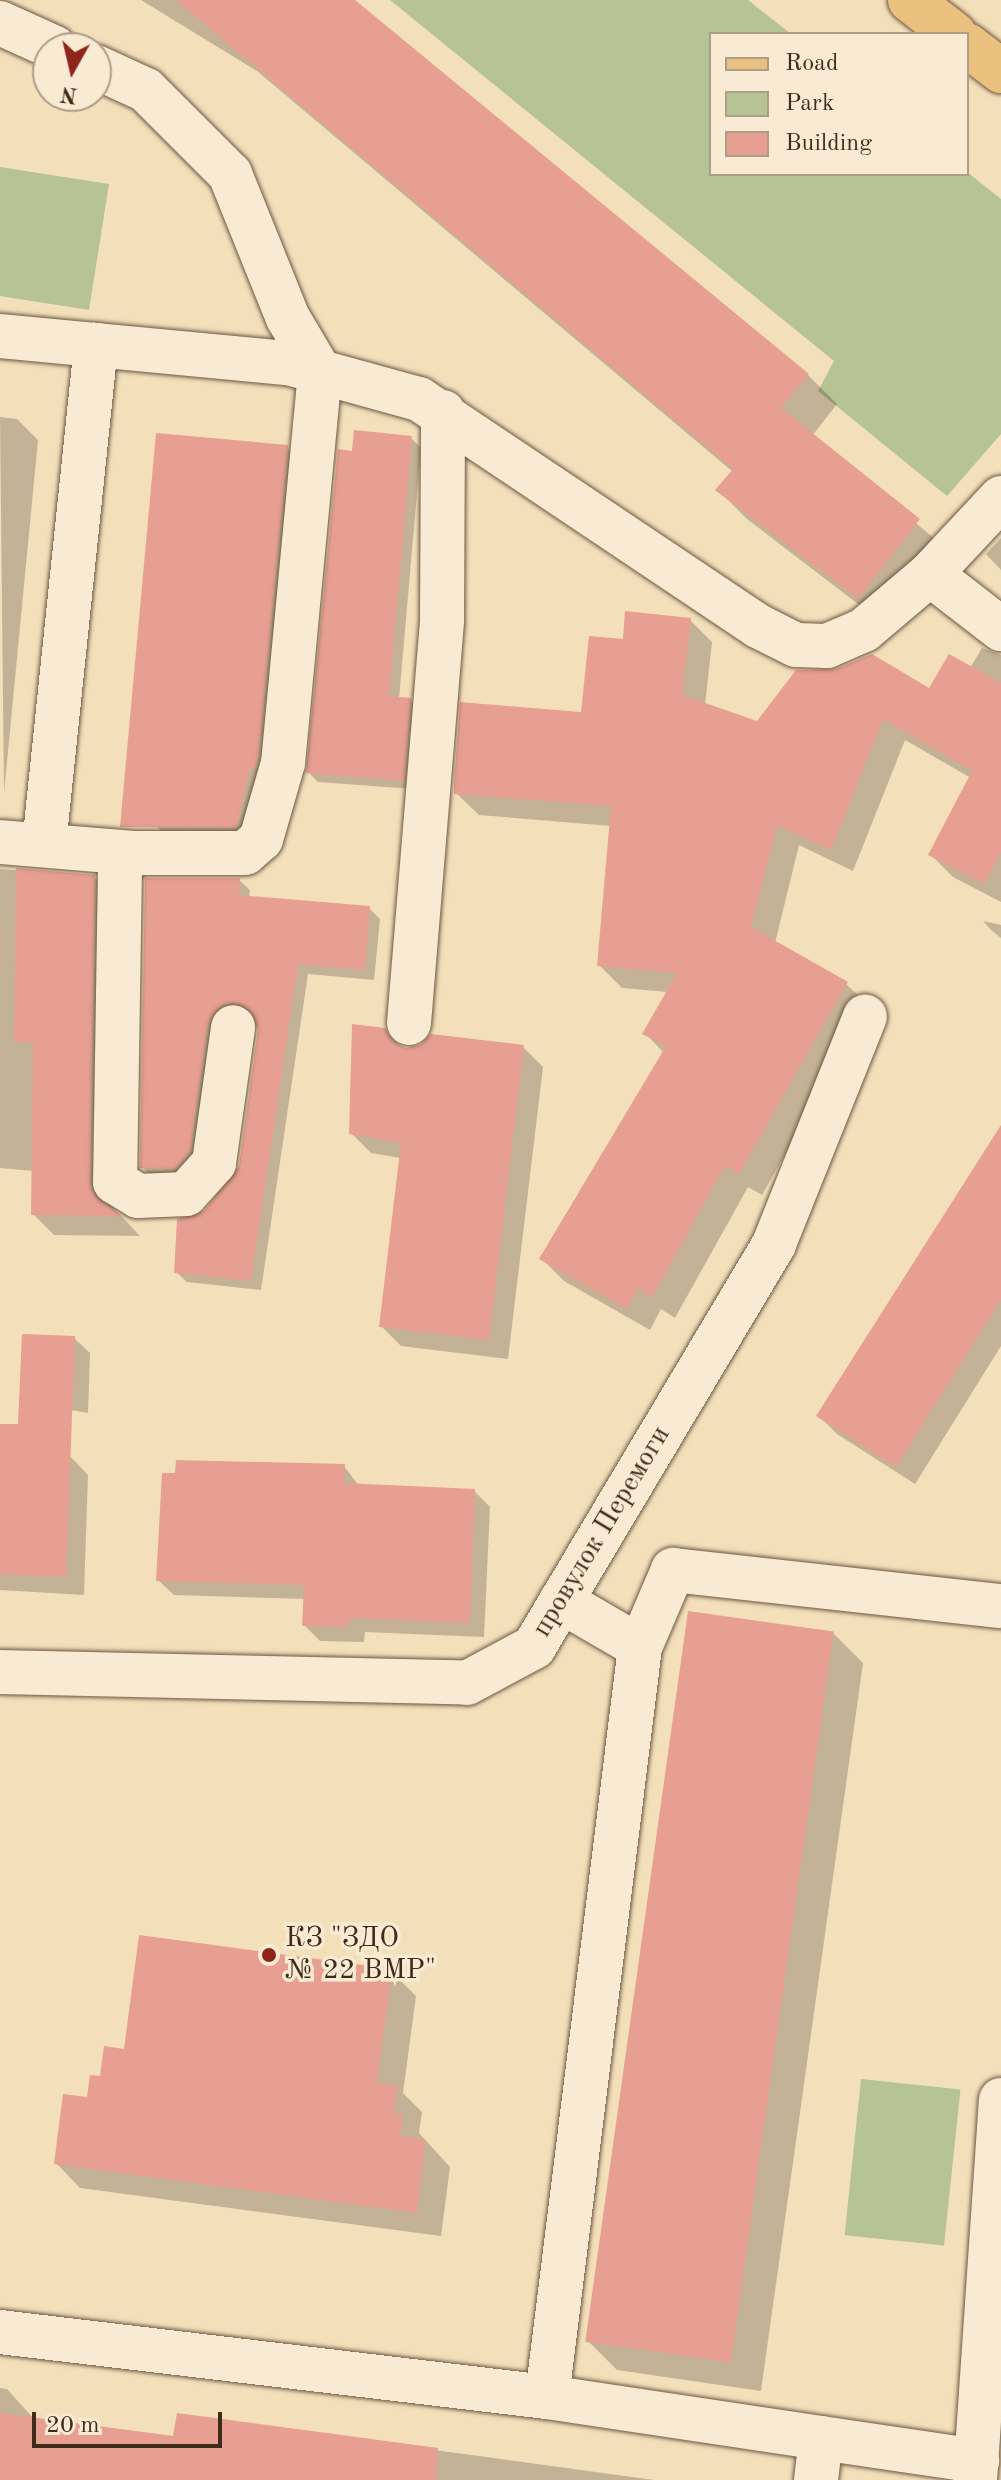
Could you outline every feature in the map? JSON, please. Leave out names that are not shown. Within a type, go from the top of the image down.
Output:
[{"type":"main road","points":[[910,0],[951,32]]},
{"type":"main road","points":[[969,47],[1001,71]]},
{"type":"street","points":[[0,23],[32,38]]},
{"type":"street","points":[[0,842],[133,853],[245,853],[261,839],[283,763],[320,372],[288,318],[230,174],[146,90],[112,74]]},
{"type":"street","points":[[0,336],[288,363],[419,399],[443,412],[758,626],[796,645],[827,646],[864,630],[930,574],[1001,498]]},
{"type":"street","points":[[44,845],[96,345]]},
{"type":"street","points":[[409,1023],[442,620],[443,412]]},
{"type":"street","points":[[930,574],[1001,629]]},
{"type":"street","points":[[133,853],[120,867],[115,1182],[138,1196],[186,1194],[214,1163],[233,1027]]},
{"type":"street","name":"провулок Перемоги","points":[[0,1672],[467,1683],[534,1647],[774,1244],[865,1016]]},
{"type":"street","points":[[547,2397],[640,1647],[673,1570],[1001,1606]]},
{"type":"street","points":[[561,1601],[640,1647]]},
{"type":"street","points":[[0,2332],[547,2397],[818,2459],[976,2470],[1001,2100]]},
{"type":"green space","points":[[390,0],[748,0],[788,32],[709,32],[709,176],[969,176],[969,174],[1001,199],[1001,434],[947,496],[818,391],[834,361]]},
{"type":"green space","points":[[0,167],[109,184],[89,310],[0,296]]},
{"type":"green space","points":[[861,2079],[960,2089],[944,2246],[845,2235]]},
{"type":"building","points":[[176,0],[355,0],[809,374],[781,408],[920,519],[858,599],[715,490],[733,469]]},
{"type":"building","points":[[354,430],[412,436],[389,696],[411,698],[404,781],[306,773],[338,449],[352,451]]},
{"type":"building","points":[[156,433],[288,445],[258,758],[255,769],[250,769],[236,828],[120,827]]},
{"type":"building","points":[[625,611],[691,618],[682,695],[757,721],[796,670],[836,669],[872,654],[929,688],[949,654],[1001,683],[1001,852],[984,884],[928,855],[972,771],[883,719],[831,850],[777,825],[751,927],[848,982],[739,1174],[725,1166],[652,1297],[638,1288],[627,1309],[539,1259],[666,1046],[642,1034],[677,973],[597,966],[611,806],[454,794],[460,702],[581,712],[589,636],[623,639]]},
{"type":"building","points":[[16,868],[95,875],[90,1182],[94,1195],[122,1216],[31,1215],[33,1042],[14,1043]]},
{"type":"building","points":[[145,878],[240,878],[239,895],[370,906],[365,970],[298,964],[251,1281],[174,1273],[177,1219],[204,1211],[239,1166],[258,1030],[248,1007],[223,1004],[208,1023],[190,1152],[174,1169],[140,1168]]},
{"type":"building","points":[[352,1024],[385,1028],[394,1043],[406,1048],[420,1045],[431,1034],[524,1045],[489,1340],[379,1327],[401,1143],[349,1134]]},
{"type":"building","points":[[1001,1125],[1001,1299],[896,1467],[816,1416]]},
{"type":"building","points":[[22,1334],[75,1336],[66,1577],[0,1574],[0,1424],[18,1424]]},
{"type":"building","points":[[176,1460],[345,1464],[344,1483],[475,1489],[470,1623],[350,1618],[349,1627],[302,1626],[304,1585],[156,1581],[162,1473],[175,1473]]},
{"type":"building","points":[[688,1611],[834,1631],[731,2362],[585,2342]]},
{"type":"building","points":[[139,1935],[392,1969],[377,2083],[398,2086],[394,2113],[403,2114],[400,2136],[426,2140],[417,2213],[54,2164],[63,2094],[87,2097],[90,2075],[100,2076],[104,2046],[124,2049]]},
{"type":"building","points":[[0,2413],[173,2436],[177,2413],[438,2448],[436,2480],[0,2480]]},
{"type":"place","name":"КЗ \"ЗДО № 22 ВМР\"","points":[[269,1955]]}]
